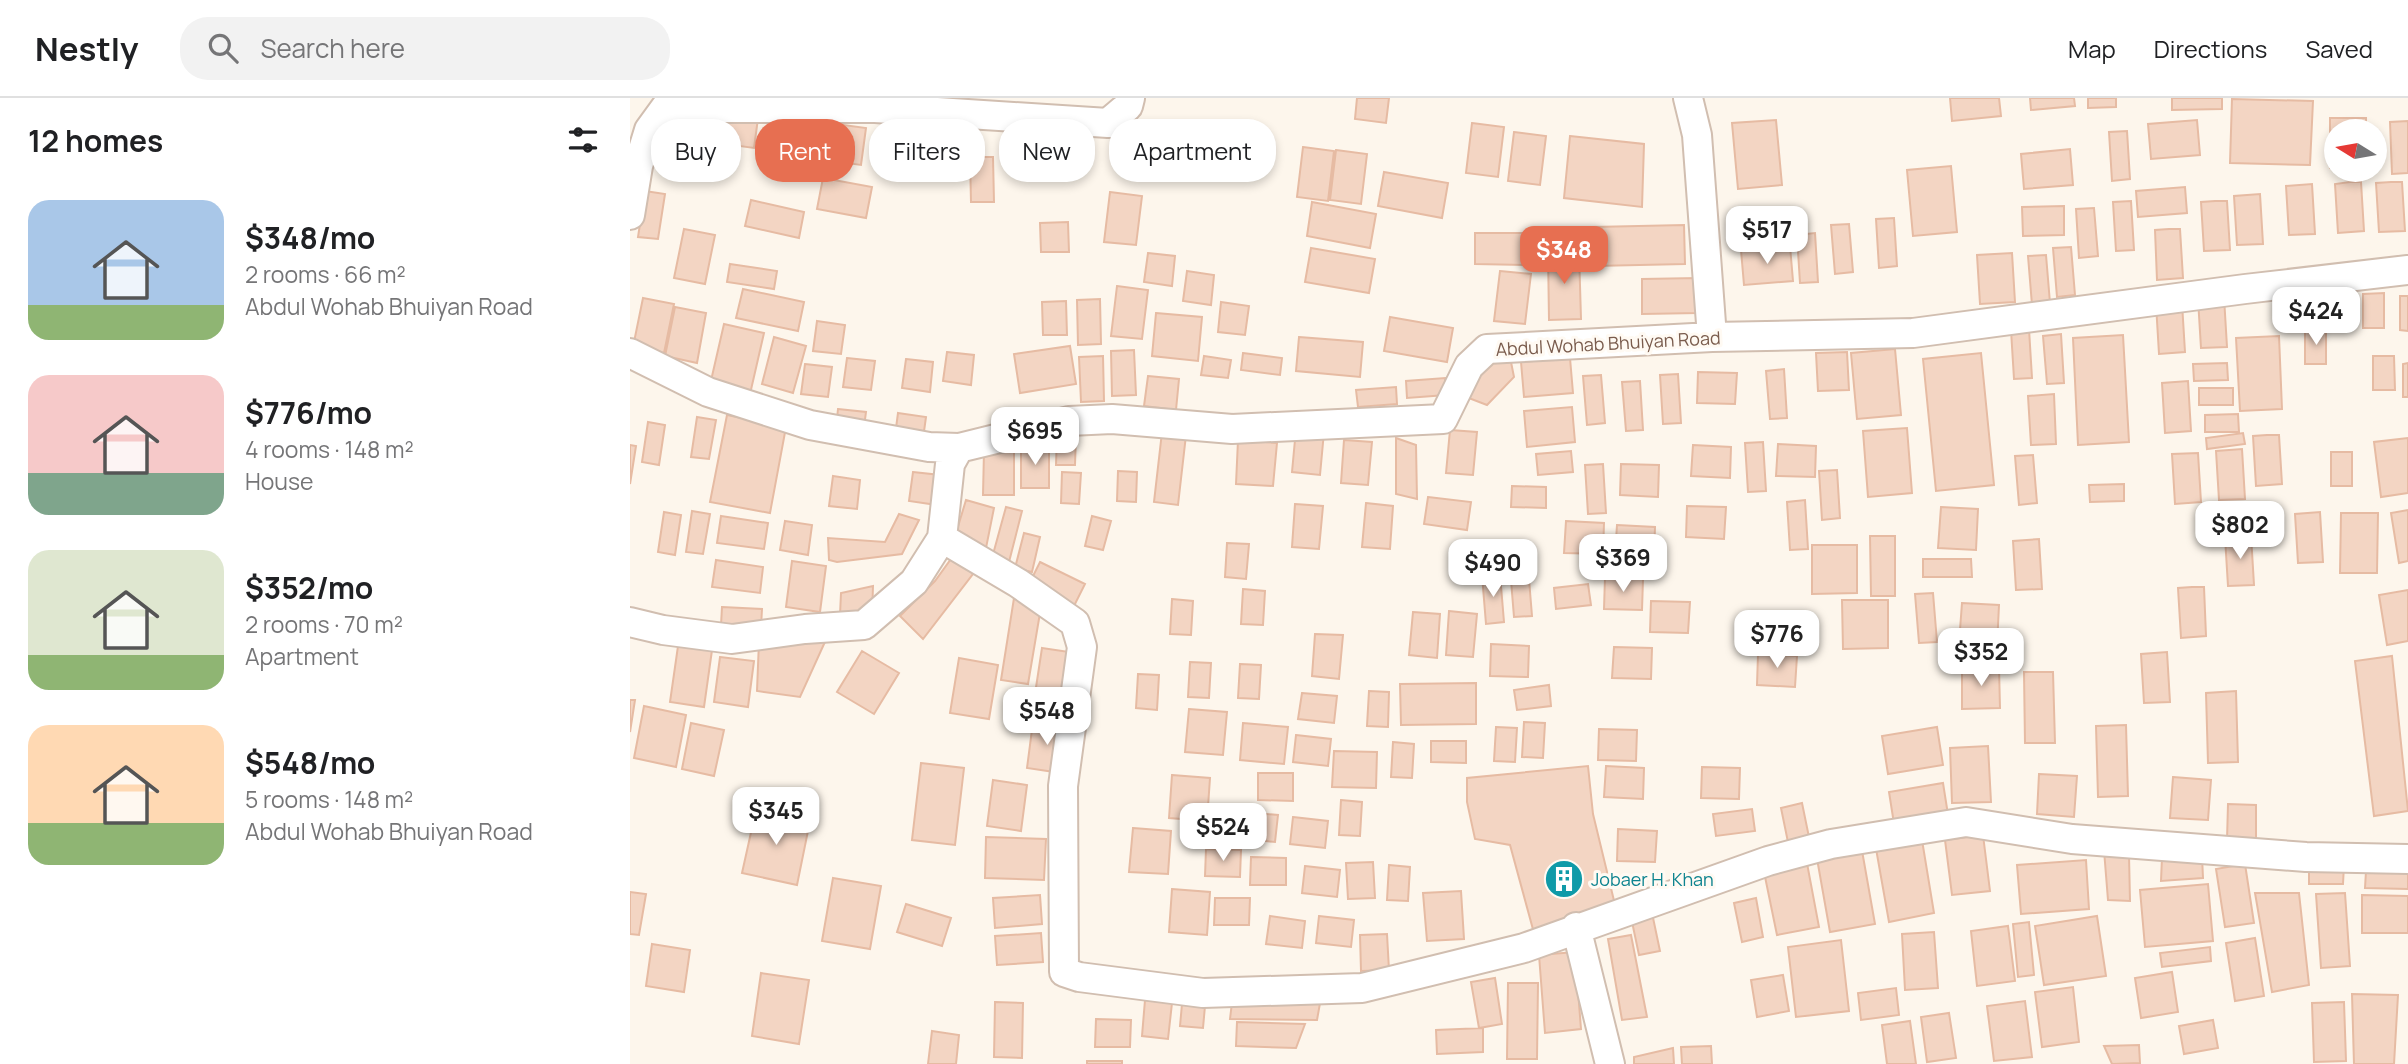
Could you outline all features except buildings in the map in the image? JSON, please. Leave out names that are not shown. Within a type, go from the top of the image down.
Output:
[{"type":"street","points":[[630,215],[638,166],[649,130],[665,108],[875,108],[1108,123],[1128,106],[1130,98]]},
{"type":"street","points":[[1688,98],[1697,135],[1712,337]]},
{"type":"street","name":"Abdul Wohab Bhuiyan Road","points":[[959,448],[1069,421],[1112,419],[1232,429],[1443,419],[1469,366],[1487,349],[1712,337],[1913,332],[2408,270]]},
{"type":"street","points":[[630,353],[708,392],[810,425],[929,447],[959,448],[950,464],[942,538],[914,582],[864,625],[805,629],[732,639],[663,630],[630,622]]},
{"type":"street","points":[[942,538],[1018,583],[1075,623],[1082,647],[1063,786],[1064,972],[1100,981],[1203,993],[1362,988],[1524,948],[1576,927],[1780,857],[1831,844],[1966,822],[2072,839],[2306,856],[2408,859]]},
{"type":"street","points":[[1576,927],[1610,1064]]},
{"type":"place","name":"Jobaer H. Khan","points":[[1564,879]]}]
